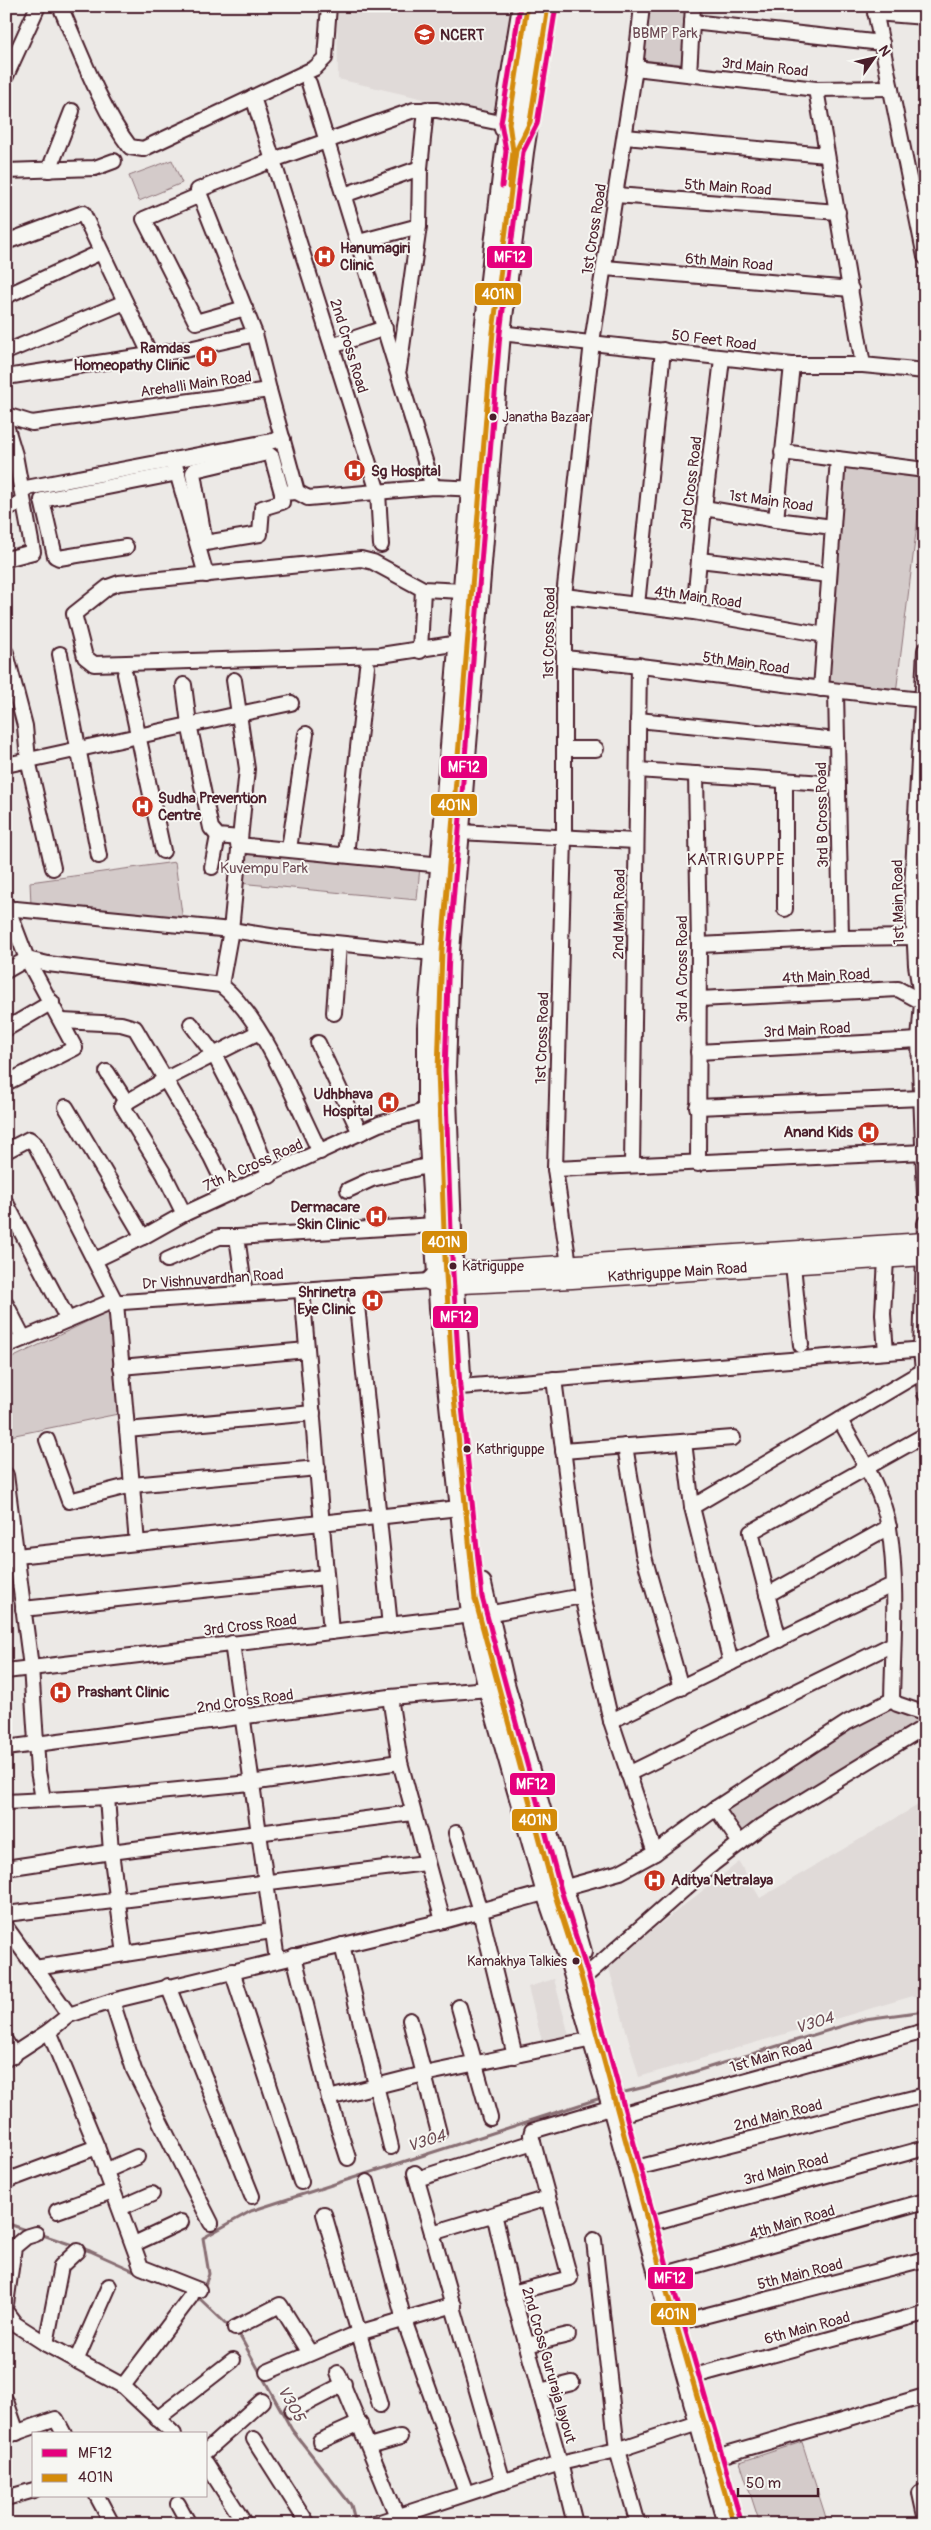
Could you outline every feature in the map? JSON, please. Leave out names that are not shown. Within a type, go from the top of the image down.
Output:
[{"type":"highway","points":[[531,6],[515,152],[500,333],[480,489],[463,591],[428,1027],[428,1110],[435,1225],[460,1388],[482,1597],[479,1615],[593,2039],[611,2078]]},
{"type":"highway","points":[[546,6],[515,152],[485,331],[480,489],[459,832],[449,951],[445,1071],[443,1279],[459,1508],[479,1615],[489,1689],[554,1892],[588,1974],[611,2078],[728,2524]]},
{"type":"highway","points":[[619,2106],[640,2167],[742,2524]]},
{"type":"main road","name":"Kathriguppe Main Road","points":[[443,1279],[572,1279],[886,1259],[924,1249]]},
{"type":"main road","name":"Kathriguppe Main Road","points":[[443,1279],[569,1265],[924,1249]]},
{"type":"street","points":[[6,76],[38,6]]},
{"type":"street","points":[[60,6],[106,106],[125,140],[135,149],[143,149],[315,68],[325,58],[329,6]]},
{"type":"street","points":[[520,6],[501,123],[515,152],[537,124],[556,6]]},
{"type":"street","name":"1st Cross Road","points":[[569,1265],[555,1169],[564,838],[564,596],[592,342],[625,137],[642,6]]},
{"type":"street","points":[[689,74],[693,6]]},
{"type":"street","points":[[925,17],[874,10],[925,257]]},
{"type":"street","points":[[692,22],[882,43]]},
{"type":"street","name":"3rd Main Road","points":[[635,68],[816,89],[891,88]]},
{"type":"street","points":[[216,107],[270,83],[273,88]]},
{"type":"street","points":[[310,83],[433,487]]},
{"type":"street","points":[[816,89],[863,365]]},
{"type":"street","name":"2nd Cross Road","points":[[253,97],[378,492],[381,545]]},
{"type":"street","points":[[269,390],[255,334],[198,190],[273,160],[398,115],[426,109],[501,123]]},
{"type":"street","points":[[398,373],[419,226],[420,168],[426,109]]},
{"type":"street","points":[[49,170],[72,110]]},
{"type":"street","points":[[625,137],[827,155]]},
{"type":"street","points":[[6,171],[95,168],[114,161]]},
{"type":"street","points":[[344,195],[420,168]]},
{"type":"street","points":[[200,195],[144,219],[196,322],[245,308]]},
{"type":"street","name":"5th Main Road","points":[[616,196],[838,212]]},
{"type":"street","points":[[6,242],[82,213],[150,354]]},
{"type":"street","points":[[359,242],[419,226]]},
{"type":"street","points":[[6,296],[101,252]]},
{"type":"street","name":"6th Main Road","points":[[605,268],[851,289]]},
{"type":"street","points":[[6,352],[125,302]]},
{"type":"street","points":[[332,346],[385,328]]},
{"type":"street","name":"50 Feet Road","points":[[500,333],[792,366],[863,365],[925,371]]},
{"type":"street","points":[[6,377],[189,349],[255,334]]},
{"type":"street","points":[[636,605],[663,350]]},
{"type":"street","name":"3rd Cross Road","points":[[694,612],[704,508],[722,359]]},
{"type":"street","points":[[776,520],[792,366]]},
{"type":"street","name":"Arehalli Main Road","points":[[6,415],[32,423],[269,390],[298,492]]},
{"type":"street","points":[[6,425],[11,456],[22,496],[33,552],[6,559]]},
{"type":"street","points":[[6,508],[22,496],[213,459],[283,439]]},
{"type":"street","points":[[782,452],[925,470]]},
{"type":"street","points":[[270,454],[282,493],[282,502],[262,508],[260,534],[205,543],[193,473],[200,467],[213,459],[270,454]]},
{"type":"street","points":[[821,689],[838,459]]},
{"type":"street","points":[[126,547],[59,558],[55,556],[42,500],[176,467]]},
{"type":"street","points":[[176,467],[206,574]]},
{"type":"street","points":[[282,493],[298,492],[308,498],[433,487],[480,489]]},
{"type":"street","name":"1st Main Road","points":[[704,508],[833,527]]},
{"type":"street","points":[[459,643],[381,655],[94,664],[85,656],[74,614],[108,587],[119,583],[368,559],[423,589],[463,591]]},
{"type":"street","points":[[699,560],[829,575]]},
{"type":"street","points":[[420,650],[423,589]]},
{"type":"street","name":"4th Main Road","points":[[564,596],[694,612],[826,635]]},
{"type":"street","name":"1st Main Road","points":[[925,650],[919,887],[914,937],[920,951],[924,1003],[919,1040],[925,1196]]},
{"type":"street","points":[[6,653],[25,726],[28,760],[53,868]]},
{"type":"street","points":[[60,654],[99,856]]},
{"type":"street","name":"5th Main Road","points":[[564,658],[639,665],[836,691],[923,699]]},
{"type":"street","name":"2nd Main Road","points":[[632,1164],[639,665]]},
{"type":"street","points":[[346,855],[367,667]]},
{"type":"street","points":[[125,674],[164,851]]},
{"type":"street","points":[[222,985],[231,930],[238,842],[247,769],[234,680]]},
{"type":"street","points":[[184,685],[189,724],[211,828],[218,836],[238,842],[289,849],[442,865]]},
{"type":"street","name":"3rd B Cross Road","points":[[836,691],[841,938]]},
{"type":"street","points":[[6,765],[291,703]]},
{"type":"street","points":[[638,720],[837,740]]},
{"type":"street","points":[[289,849],[306,734]]},
{"type":"street","points":[[565,749],[596,749]]},
{"type":"street","points":[[638,770],[838,784]]},
{"type":"street","name":"3rd A Cross Road","points":[[696,774],[699,945],[698,1164]]},
{"type":"street","points":[[785,781],[785,909]]},
{"type":"street","points":[[459,832],[636,841]]},
{"type":"street","points":[[212,867],[218,836]]},
{"type":"street","points":[[6,1083],[76,1048],[27,959],[7,908],[231,930],[339,944],[433,953]]},
{"type":"street","points":[[699,945],[841,938],[914,937]]},
{"type":"street","points":[[334,1013],[339,944]]},
{"type":"street","points":[[6,971],[27,959],[48,964],[222,985],[240,1001],[290,1090],[320,1152]]},
{"type":"street","name":"4th Main Road","points":[[699,999],[898,989],[924,1003]]},
{"type":"street","points":[[6,1028],[52,1002]]},
{"type":"street","points":[[62,1022],[132,1026],[166,1079],[211,1157],[229,1194]]},
{"type":"street","points":[[191,1024],[215,1056],[244,1112],[270,1176]]},
{"type":"street","points":[[184,1214],[164,1174],[122,1105],[166,1079],[215,1056],[258,1032]]},
{"type":"street","name":"3rd Main Road","points":[[698,1052],[919,1040]]},
{"type":"street","points":[[318,1043],[360,1133]]},
{"type":"street","points":[[107,1072],[128,1103]]},
{"type":"street","points":[[697,1107],[922,1098]]},
{"type":"street","points":[[66,1107],[143,1238]]},
{"type":"street","name":"7th A Cross Road","points":[[95,1260],[143,1238],[184,1214],[360,1133],[410,1114],[428,1110]]},
{"type":"street","points":[[6,1151],[29,1139],[36,1144],[116,1303],[137,1543]]},
{"type":"street","points":[[555,1169],[632,1164],[698,1164],[924,1152]]},
{"type":"street","points":[[348,1190],[372,1179],[431,1165]]},
{"type":"street","points":[[6,1203],[68,1320]]},
{"type":"street","points":[[925,1223],[923,1349],[925,1394]]},
{"type":"street","points":[[166,1260],[218,1237],[435,1225]]},
{"type":"street","points":[[237,1237],[245,1293]]},
{"type":"street","points":[[886,1259],[883,1314],[886,1352]]},
{"type":"street","points":[[793,1265],[800,1345]]},
{"type":"street","name":"Dr Vishnuvardhan Road","points":[[6,1346],[108,1303],[443,1279]]},
{"type":"street","points":[[355,1286],[390,1626]]},
{"type":"street","points":[[302,1289],[331,1632]]},
{"type":"street","points":[[6,1304],[24,1339]]},
{"type":"street","points":[[460,1388],[923,1349]]},
{"type":"street","points":[[121,1368],[307,1350]]},
{"type":"street","points":[[692,1506],[923,1371]]},
{"type":"street","points":[[554,1379],[582,1596],[612,1721],[655,1853]]},
{"type":"street","points":[[127,1430],[313,1413]]},
{"type":"street","points":[[840,1420],[866,1467],[879,1496],[889,1527],[892,1585],[892,1700]]},
{"type":"street","points":[[779,1640],[751,1532],[925,1435]]},
{"type":"street","points":[[564,1451],[733,1438]]},
{"type":"street","points":[[47,1440],[69,1501],[132,1485],[318,1468]]},
{"type":"street","points":[[684,1442],[692,1506],[732,1663]]},
{"type":"street","points":[[625,1446],[643,1553],[680,1688]]},
{"type":"street","points":[[6,1475],[12,1559],[23,1609],[31,1667],[36,1745],[43,1799]]},
{"type":"street","points":[[12,1559],[379,1515],[459,1508]]},
{"type":"street","points":[[767,1595],[889,1527]]},
{"type":"street","points":[[23,1609],[326,1577]]},
{"type":"street","points":[[612,1721],[892,1585]]},
{"type":"street","name":"3rd Cross Road","points":[[6,1671],[479,1615],[582,1596]]},
{"type":"street","points":[[232,1643],[250,1783],[277,1960]]},
{"type":"street","points":[[628,1774],[893,1644]]},
{"type":"street","name":"2nd Cross Road","points":[[6,1748],[390,1697],[489,1689]]},
{"type":"street","points":[[390,1697],[400,1762],[443,1921]]},
{"type":"street","points":[[588,1974],[762,1826],[923,1731],[919,1724],[922,1709],[897,1704],[892,1700]]},
{"type":"street","points":[[6,2042],[10,2058],[49,2032],[69,2015],[112,2001],[443,1921],[554,1892],[620,1872],[655,1853],[716,1808],[848,1722],[892,1700]]},
{"type":"street","points":[[6,1802],[107,1797],[250,1783],[400,1762]]},
{"type":"street","points":[[107,1797],[111,1852],[125,1954]]},
{"type":"street","points":[[716,1808],[740,1843]]},
{"type":"street","points":[[6,1868],[111,1852],[259,1834],[412,1812]]},
{"type":"street","points":[[456,1833],[480,1911],[515,2056]]},
{"type":"street","points":[[6,1914],[426,1863]]},
{"type":"street","points":[[6,1927],[69,2015]]},
{"type":"street","points":[[35,1968],[272,1931]]},
{"type":"street","points":[[342,1944],[391,2147]]},
{"type":"street","points":[[294,1956],[329,2098],[348,2158]]},
{"type":"street","points":[[232,1971],[301,2182]]},
{"type":"street","points":[[168,1986],[252,2196]]},
{"type":"street","points":[[112,2001],[134,2070],[212,2223]]},
{"type":"street","points":[[459,2006],[490,2118]]},
{"type":"street","points":[[410,2020],[439,2132]]},
{"type":"street","name":"1st Main Road","points":[[533,2142],[532,2131],[536,2129],[619,2106],[925,2031]]},
{"type":"street","points":[[49,2032],[97,2147],[141,2267],[195,2293],[123,2386]]},
{"type":"street","points":[[329,2098],[424,2074],[593,2039]]},
{"type":"street","name":"2nd Main Road","points":[[640,2167],[925,2095]]},
{"type":"street","points":[[504,2482],[416,2176],[533,2142],[570,2278],[512,2293]]},
{"type":"street","points":[[6,2181],[97,2147]]},
{"type":"street","name":"3rd Main Road","points":[[656,2222],[925,2148]]},
{"type":"street","points":[[106,2170],[137,2157]]},
{"type":"street","points":[[367,2182],[404,2320],[466,2494]]},
{"type":"street","points":[[57,2211],[113,2191]]},
{"type":"street","points":[[120,2208],[152,2194]]},
{"type":"street","points":[[432,2233],[548,2198]]},
{"type":"street","name":"4th Main Road","points":[[669,2273],[925,2201]]},
{"type":"street","points":[[324,2214],[380,2405]]},
{"type":"street","name":"2nd Cross Gururaja layout","points":[[492,2216],[496,2222],[512,2293],[560,2463],[573,2523]]},
{"type":"street","points":[[134,2244],[181,2222]]},
{"type":"street","points":[[6,2304],[14,2247],[26,2237],[36,2234]]},
{"type":"street","points":[[594,2240],[617,2450],[638,2524]]},
{"type":"street","points":[[46,2344],[61,2266],[77,2251]]},
{"type":"street","name":"5th Main Road","points":[[684,2321],[925,2259]]},
{"type":"street","points":[[76,2361],[109,2286]]},
{"type":"street","points":[[235,2328],[280,2305],[310,2353]]},
{"type":"street","points":[[267,2372],[358,2333],[454,2305]]},
{"type":"street","points":[[6,2312],[15,2324],[46,2344],[123,2386],[172,2432]]},
{"type":"street","name":"6th Main Road","points":[[698,2375],[925,2313]]},
{"type":"street","points":[[527,2345],[568,2335]]},
{"type":"street","points":[[157,2418],[232,2360]]},
{"type":"street","points":[[292,2411],[341,2378],[397,2516]]},
{"type":"street","points":[[540,2392],[572,2383]]},
{"type":"street","points":[[723,2455],[925,2396]]},
{"type":"street","points":[[6,2401],[11,2434],[56,2419],[63,2432]]},
{"type":"street","points":[[208,2449],[262,2401]]},
{"type":"street","points":[[374,2524],[560,2463],[617,2450],[701,2422]]},
{"type":"street","points":[[320,2441],[360,2424]]},
{"type":"street","points":[[369,2446],[400,2437]]},
{"type":"street","points":[[254,2439],[308,2524]]},
{"type":"street","points":[[208,2466],[245,2524]]},
{"type":"street","points":[[6,2498],[32,2491]]},
{"type":"street","points":[[925,2491],[920,2493],[925,2516]]},
{"type":"street","points":[[98,2498],[112,2524]]},
{"type":"street","points":[[178,2504],[189,2524]]},
{"type":"shaded area","name":"NCERT","points":[[337,6],[514,6],[497,116],[338,79]]},
{"type":"shaded area","points":[[925,1801],[925,1997],[913,1996],[639,2077],[608,1965],[739,1862],[760,1898]]},
{"type":"shaded area","points":[[554,1979],[570,2039],[543,2045],[528,1987]]},
{"type":"green space","name":"BBMP Park","points":[[647,6],[688,6],[681,64],[641,60]]},
{"type":"green space","points":[[172,160],[182,183],[139,201],[129,176]]},
{"type":"green space","points":[[841,466],[923,476],[896,693],[829,683],[836,514]]},
{"type":"green space","name":"Kuvempu Park","points":[[242,848],[420,866],[417,900],[239,883]]},
{"type":"green space","points":[[175,862],[183,921],[31,905],[30,882]]},
{"type":"green space","points":[[109,1311],[118,1414],[10,1436],[6,1373],[12,1358]]},
{"type":"green space","points":[[890,1702],[925,1703],[925,1736],[741,1843],[717,1807]]},
{"type":"green space","points":[[802,2442],[828,2524],[760,2524],[740,2462]]},
{"type":"waterway","name":"V304","points":[[617,2094],[865,2019],[925,2011]]},
{"type":"waterway","name":"V304","points":[[200,2299],[209,2274],[203,2238],[251,2211],[604,2097]]},
{"type":"waterway","name":"V304","points":[[6,2223],[29,2231]]},
{"type":"waterway","name":"V304","points":[[40,2234],[90,2251],[139,2273]]},
{"type":"waterway","name":"V304","points":[[163,2283],[187,2294]]},
{"type":"waterway","name":"V305","points":[[200,2299],[241,2338],[292,2430],[351,2505],[356,2524]]},
{"type":"transit line","name":"MF12","points":[[502,186],[506,151],[501,123],[520,6]]},
{"type":"transit line","name":"401N","points":[[548,6],[530,122],[516,151],[493,332],[442,950],[438,1071],[445,1258],[453,1387],[475,1599],[554,1892],[581,1976],[662,2275],[734,2524]]},
{"type":"transit line","name":"MF12","points":[[556,6],[537,124],[523,152],[500,333],[449,951],[445,1071],[452,1258],[460,1387],[482,1597],[561,1890],[588,1974],[669,2273],[742,2524]]},
{"type":"transit line","name":"401N","points":[[509,187],[513,151],[509,123],[527,7]]},
{"type":"place","name":"NCERT","points":[[424,35]]},
{"type":"place","name":"Hanumagiri Clinic","points":[[324,257]]},
{"type":"place","name":"Ramdas Homeopathy Clinic","points":[[206,357]]},
{"type":"place","name":"Janatha Bazaar","points":[[493,417]]},
{"type":"place","name":"Sg Hospital","points":[[355,471]]},
{"type":"place","name":"Sudha Prevention Centre","points":[[142,807]]},
{"type":"place","name":"Udhbhava Hospital","points":[[389,1103]]},
{"type":"place","name":"Anand Kids","points":[[869,1132]]},
{"type":"place","name":"Dermacare Skin Clinic","points":[[376,1216]]},
{"type":"place","name":"Katriguppe","points":[[453,1266]]},
{"type":"place","name":"Shrinetra Eye Clinic","points":[[372,1301]]},
{"type":"place","name":"Kathriguppe","points":[[467,1449]]},
{"type":"place","name":"Prashant Clinic","points":[[61,1692]]},
{"type":"place","name":"Aditya Netralaya","points":[[655,1880]]},
{"type":"place","name":"Kamakhya Talkies","points":[[576,1961]]},
{"type":"district","name":"KATRIGUPPE","points":[[736,859]]}]
